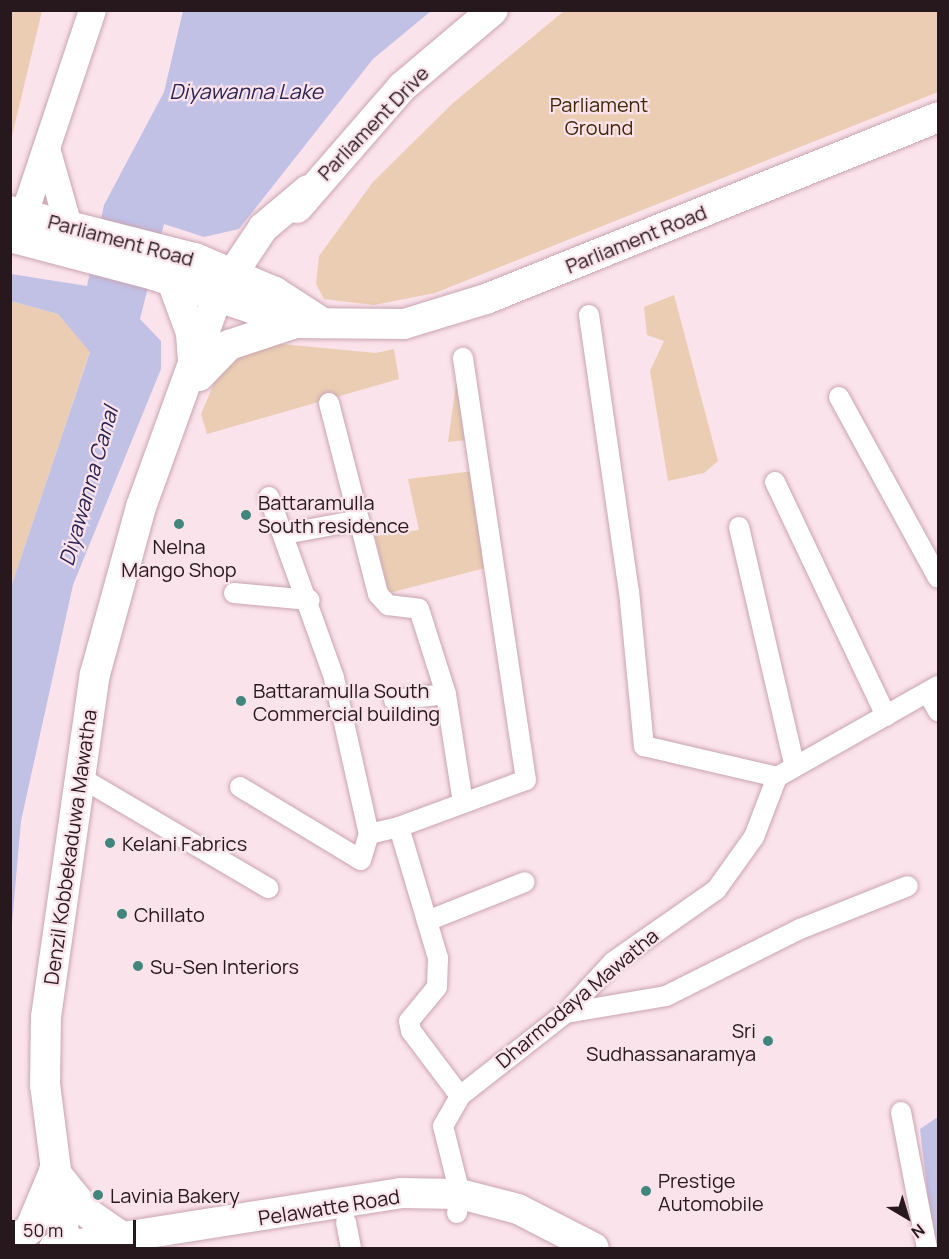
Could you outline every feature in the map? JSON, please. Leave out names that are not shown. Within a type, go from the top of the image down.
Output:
[{"type":"main road","points":[[14,222],[74,10]]},
{"type":"main road","points":[[14,222],[45,147],[92,10]]},
{"type":"main road","name":"Parliament Drive","points":[[232,288],[308,190],[402,87],[493,10]]},
{"type":"main road","name":"Parliament Road","points":[[164,269],[195,258],[232,288],[295,323],[384,327],[451,311],[939,117]]},
{"type":"main road","points":[[45,147],[70,233]]},
{"type":"main road","name":"Parliament Drive","points":[[232,288],[263,228],[308,190]]},
{"type":"main road","name":"Parliament Road","points":[[14,222],[70,233],[164,269],[232,288],[325,324]]},
{"type":"main road","points":[[195,258],[232,252],[263,228]]},
{"type":"main road","points":[[164,269],[191,333],[196,368],[229,345],[295,323]]},
{"type":"main road","name":"Denzil Kobbekaduwa Mawatha","points":[[62,1248],[45,1084],[46,1017],[78,776],[95,674],[141,507],[196,368],[232,288]]},
{"type":"main road","points":[[10,1245],[30,1229],[54,1171],[89,1214],[125,1239]]},
{"type":"main road","name":"Pelawatte Road","points":[[62,1248],[401,1193],[458,1203],[518,1209],[594,1248]]},
{"type":"main road","name":"Pelawatte Road","points":[[205,1248],[349,1235],[411,1212],[458,1203],[553,1248]]},
{"type":"street","points":[[589,315],[629,591],[644,746],[777,777]]},
{"type":"street","points":[[369,834],[399,827],[526,780],[463,358]]},
{"type":"street","points":[[839,397],[939,578]]},
{"type":"street","points":[[329,403],[378,594],[388,605],[419,609],[446,694],[463,803]]},
{"type":"street","points":[[775,482],[886,716]]},
{"type":"street","points":[[240,787],[361,860],[369,834],[310,600],[269,497]]},
{"type":"street","points":[[285,534],[359,520]]},
{"type":"street","points":[[739,527],[794,763]]},
{"type":"street","points":[[234,593],[310,600]]},
{"type":"street","points":[[933,689],[939,711]]},
{"type":"street","name":"Dharmodaya Mawatha","points":[[458,1203],[443,1126],[460,1096],[566,1013],[613,962],[716,890],[739,865],[777,777],[794,763],[933,689]]},
{"type":"street","points":[[394,700],[446,694]]},
{"type":"street","points":[[78,776],[268,888]]},
{"type":"street","points":[[399,827],[438,958],[437,987],[410,1021],[411,1031],[460,1096]]},
{"type":"street","points":[[427,921],[525,882]]},
{"type":"street","points":[[566,1013],[666,996],[800,929],[908,885]]},
{"type":"street","points":[[901,1112],[927,1248]]},
{"type":"green space","points":[[10,11],[42,11],[11,140]]},
{"type":"green space","name":"Parliament Ground","points":[[564,11],[938,11],[938,92],[435,293],[374,305],[324,299],[316,284],[319,256],[373,182],[453,103]]},
{"type":"green space","points":[[674,295],[718,461],[704,473],[668,481],[650,371],[664,341],[647,335],[644,307]]},
{"type":"green space","points":[[11,301],[58,314],[90,351],[11,587]]},
{"type":"green space","points":[[271,343],[376,353],[394,349],[399,379],[207,434],[201,414],[222,365]]},
{"type":"green space","points":[[457,377],[466,440],[448,442]]},
{"type":"green space","points":[[473,471],[485,568],[389,593],[375,536],[419,530],[408,479]]},
{"type":"water","points":[[183,11],[431,11],[373,59],[239,229],[204,237],[164,224],[140,319],[161,341],[161,369],[73,585],[21,821],[11,935],[11,587],[90,352],[58,314],[11,301],[11,274],[87,286],[104,205],[164,92]]},
{"type":"water","points":[[938,1117],[938,1248],[934,1248],[920,1129]]},
{"type":"place","name":"Battaramulla South residence","points":[[246,515]]},
{"type":"place","name":"Nelna Mango Shop","points":[[179,524]]},
{"type":"place","name":"Battaramulla South Commercial building","points":[[241,701]]},
{"type":"place","name":"Kelani Fabrics","points":[[110,843]]},
{"type":"place","name":"Chillato","points":[[122,914]]},
{"type":"place","name":"Su-Sen Interiors","points":[[138,966]]},
{"type":"place","name":"Sri Sudhassanaramya","points":[[768,1041]]},
{"type":"place","name":"Prestige Automobile","points":[[646,1191]]},
{"type":"place","name":"Lavinia Bakery","points":[[98,1195]]},
{"type":"water label","name":"Diyawanna Lake","points":[[246,91]]},
{"type":"water label","name":"Diyawanna Canal","points":[[88,486]]}]
